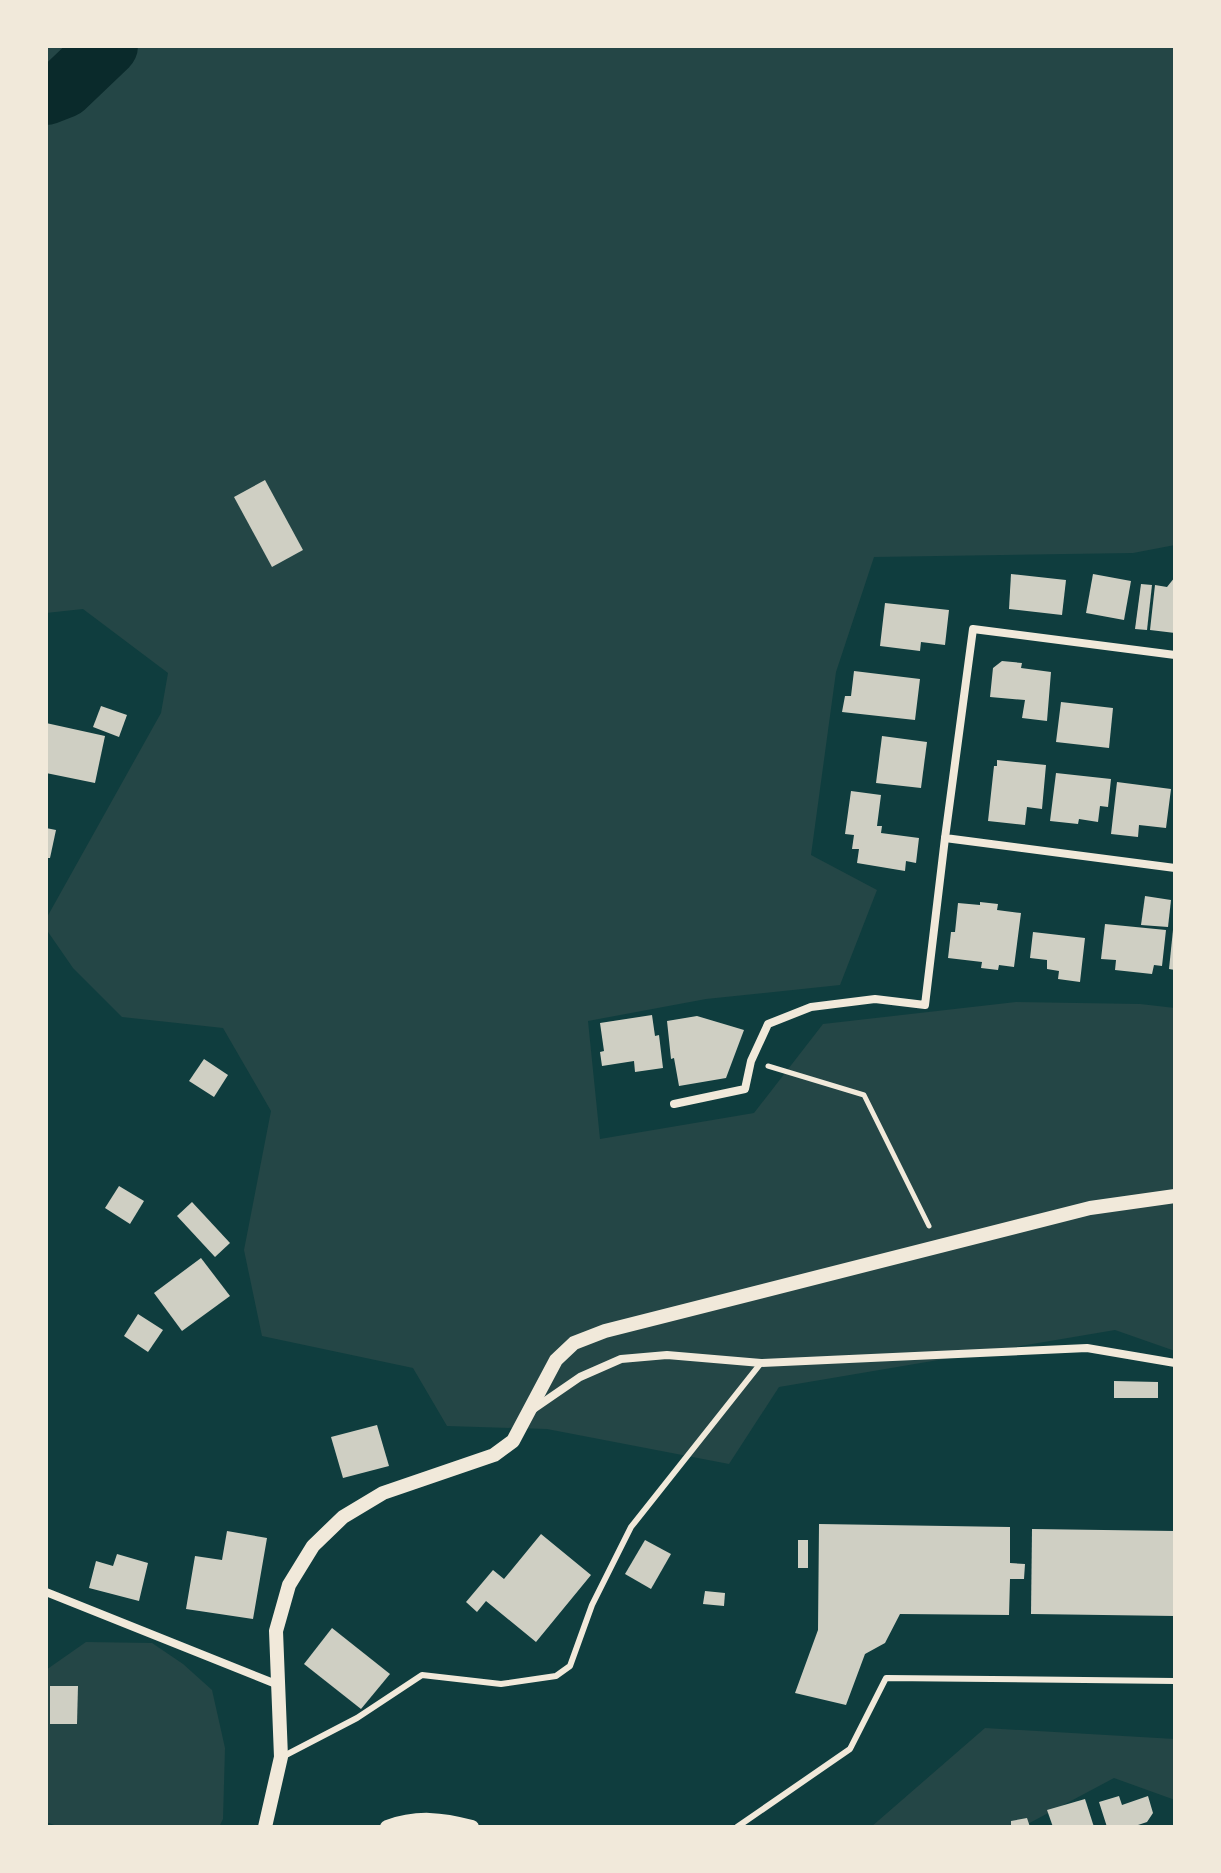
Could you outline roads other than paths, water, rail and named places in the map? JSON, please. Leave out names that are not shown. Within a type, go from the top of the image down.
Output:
[{"type":"street","points":[[674,1104],[745,1089],[751,1061],[768,1024],[811,1007],[875,999],[925,1005],[973,629],[1175,655]]},
{"type":"street","points":[[945,838],[1175,868]]},
{"type":"street","points":[[265,1827],[281,1757],[276,1631],[289,1585],[313,1546],[343,1517],[383,1493],[494,1455],[513,1441],[556,1360],[574,1343],[605,1331],[1090,1208],[1175,1196]]},
{"type":"street","points":[[530,1412],[580,1377],[621,1359],[667,1355],[761,1363],[1087,1348],[1175,1363]]},
{"type":"street","points":[[46,1592],[276,1684]]},
{"type":"street","points":[[387,1827],[407,1820],[441,1819],[472,1827]]},
{"type":"lane","points":[[281,1757],[357,1718],[422,1675],[501,1684],[556,1676],[570,1666],[592,1605],[631,1527],[761,1363]]},
{"type":"lane","points":[[737,1827],[850,1749],[886,1678],[1175,1681]]},
{"type":"waterway","points":[[46,95],[64,88],[108,46]]}]
